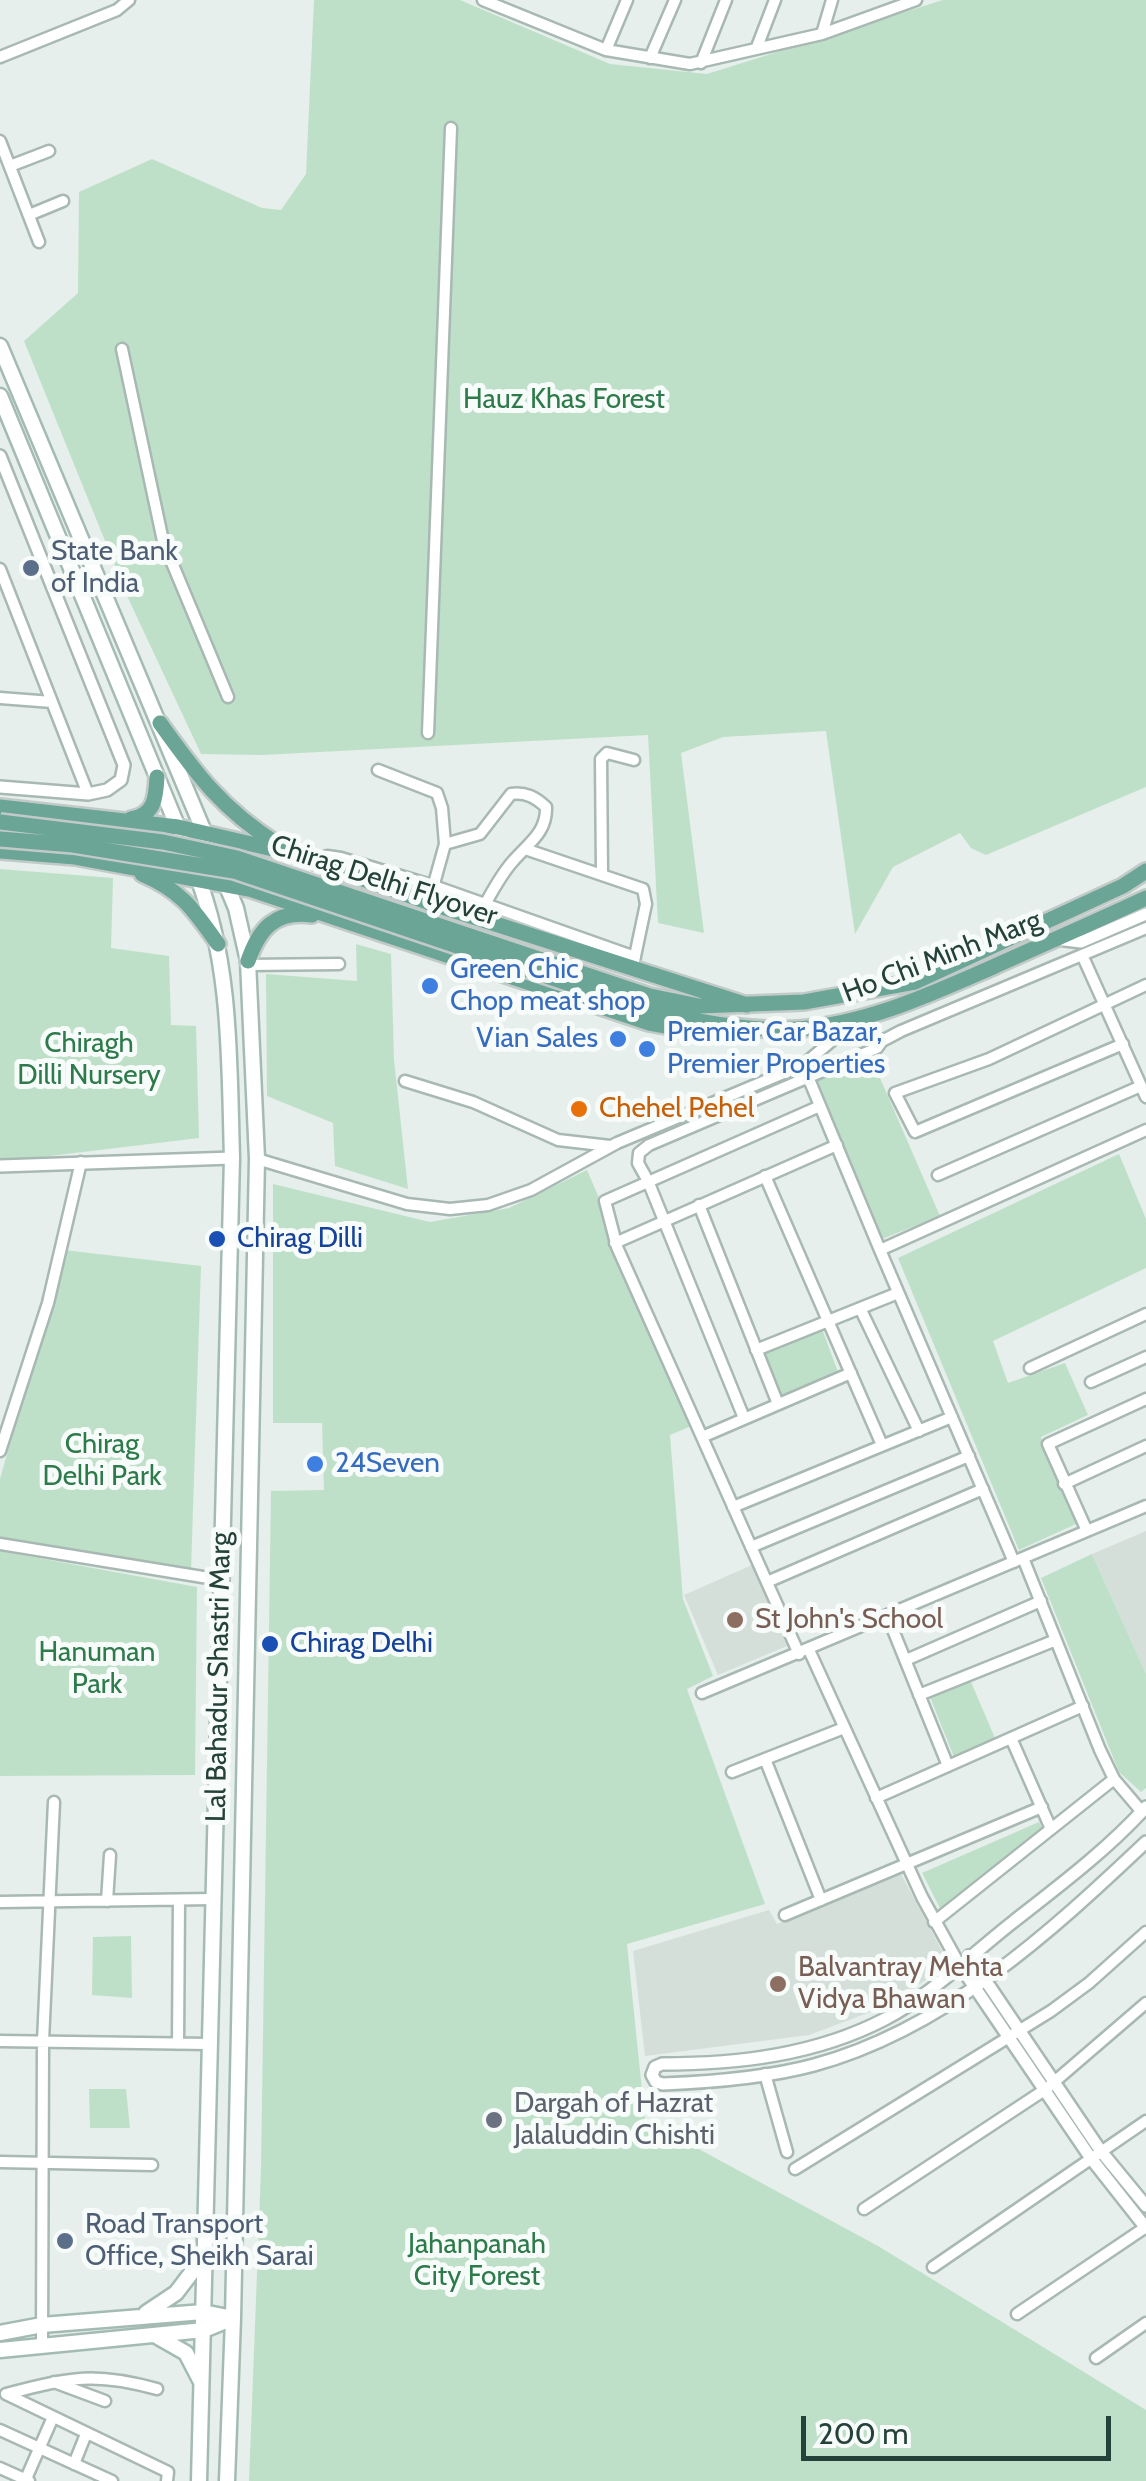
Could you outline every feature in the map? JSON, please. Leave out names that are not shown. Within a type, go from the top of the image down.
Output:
[{"type":"main road","name":"Lal Bahadur Shastri Marg","points":[[0,346],[206,832],[236,908],[248,963],[256,1160],[234,2318],[226,2481]]},
{"type":"main road","name":"Lal Bahadur Shastri Marg","points":[[0,396],[210,909],[228,1026],[232,1158],[199,2481]]},
{"type":"main road","points":[[160,722],[205,786],[246,824],[290,853]]},
{"type":"main road","points":[[122,820],[140,818],[150,810],[157,776]]},
{"type":"main road","points":[[0,807],[178,827],[290,853],[481,911],[747,1005]]},
{"type":"main road","name":"Chirag Delhi Flyover","points":[[0,822],[145,840],[237,858],[690,1021]]},
{"type":"main road","name":"Chirag Delhi Flyover","points":[[0,839],[91,847],[234,871],[645,1002],[747,1005]]},
{"type":"main road","points":[[0,851],[198,877],[340,919],[650,1024],[666,1026],[690,1021]]},
{"type":"main road","points":[[119,864],[165,884],[192,905],[218,944]]},
{"type":"main road","name":"Ho Chi Minh Marg","points":[[747,1005],[804,1002],[915,982],[1123,886],[1146,871]]},
{"type":"main road","points":[[410,942],[397,929],[397,914],[406,902],[429,896]]},
{"type":"main road","points":[[1058,938],[1146,898]]},
{"type":"main road","points":[[248,963],[258,935],[280,916],[297,913],[340,919]]},
{"type":"main road","name":"Ho Chi Minh Marg","points":[[690,1021],[774,1029],[859,1018],[928,996],[1058,938]]},
{"type":"main road","points":[[136,2318],[176,2293],[204,2256]]},
{"type":"main road","points":[[0,2332],[202,2312],[234,2318]]},
{"type":"main road","points":[[0,2350],[204,2330],[234,2318]]},
{"type":"main road","points":[[142,2336],[166,2340],[186,2353],[198,2374],[201,2398]]},
{"type":"street","points":[[0,57],[117,10],[129,0]]},
{"type":"street","points":[[483,0],[606,50],[678,64],[701,63],[822,34],[916,0]]},
{"type":"street","points":[[513,12],[520,0]]},
{"type":"street","points":[[606,50],[627,0]]},
{"type":"street","points":[[650,58],[675,0]]},
{"type":"street","points":[[701,63],[726,0]]},
{"type":"street","points":[[757,47],[775,0]]},
{"type":"street","points":[[822,34],[832,0]]},
{"type":"street","points":[[890,0],[904,4]]},
{"type":"street","points":[[428,732],[451,128]]},
{"type":"street","points":[[0,141],[39,242]]},
{"type":"street","points":[[10,166],[49,151]]},
{"type":"street","points":[[28,215],[63,202]]},
{"type":"street","points":[[122,348],[163,541],[228,697]]},
{"type":"street","points":[[0,786],[88,794],[115,786],[121,780],[124,764],[0,454],[20,444]]},
{"type":"street","points":[[0,569],[88,794]]},
{"type":"street","points":[[0,698],[52,702]]},
{"type":"street","points":[[602,872],[601,760],[607,753],[634,760]]},
{"type":"street","points":[[378,770],[437,793],[446,844],[429,896]]},
{"type":"street","points":[[446,844],[480,834],[512,794],[538,799],[546,807],[541,831],[515,858],[481,911]]},
{"type":"street","points":[[525,850],[636,884],[646,896],[634,962]]},
{"type":"street","name":"Ho Chi Minh Marg","points":[[1123,886],[1146,882]]},
{"type":"street","name":"Ho Chi Minh Marg","points":[[1058,938],[1081,942],[1146,914]]},
{"type":"street","points":[[744,1418],[638,1163],[639,1153],[649,1145],[878,1048],[882,1040],[901,1030],[1146,928]]},
{"type":"street","points":[[938,1175],[1144,1092],[1083,956]]},
{"type":"street","points":[[248,963],[339,964]]},
{"type":"street","points":[[1122,1044],[915,1132],[895,1093],[989,1059],[1146,985]]},
{"type":"street","points":[[256,1160],[407,1204],[450,1209],[488,1205],[531,1190],[610,1146],[803,1065],[859,1018]]},
{"type":"street","points":[[803,1065],[968,1456],[1040,1602],[1114,1779],[1144,1809],[1075,1873],[886,2018],[848,2035],[766,2058],[662,2064],[655,2066],[652,2075],[663,2084],[719,2082],[814,2065],[901,2032],[980,1983],[1089,1896],[1146,1842]]},
{"type":"street","points":[[404,1081],[473,1102],[558,1140],[610,1146]]},
{"type":"street","points":[[820,1106],[605,1199],[615,1242],[751,1547],[844,1728],[934,1922],[980,1983],[1146,2228],[1017,2314]]},
{"type":"street","points":[[880,1250],[1146,1130]]},
{"type":"street","points":[[615,1242],[836,1145]]},
{"type":"street","points":[[0,1166],[232,1158]]},
{"type":"street","points":[[0,1450],[48,1303],[81,1162]]},
{"type":"street","points":[[766,1176],[882,1446]]},
{"type":"street","points":[[699,1205],[778,1404]]},
{"type":"street","points":[[756,1350],[898,1293]]},
{"type":"street","points":[[860,1308],[919,1431]]},
{"type":"street","points":[[1030,1368],[1146,1314]]},
{"type":"street","points":[[1091,1382],[1146,1357]]},
{"type":"street","points":[[702,1437],[851,1373]]},
{"type":"street","points":[[1087,1531],[1048,1444],[1146,1399]]},
{"type":"street","points":[[0,1404],[14,1407]]},
{"type":"street","points":[[733,1507],[952,1417]]},
{"type":"street","points":[[1064,1484],[1146,1446]]},
{"type":"street","points":[[751,1547],[968,1456]]},
{"type":"street","points":[[767,1582],[983,1489]]},
{"type":"street","points":[[702,1693],[1146,1506]]},
{"type":"street","points":[[0,1544],[221,1580]]},
{"type":"street","points":[[906,1660],[1040,1602]]},
{"type":"street","points":[[887,1616],[948,1766]]},
{"type":"street","points":[[919,1695],[1056,1640]]},
{"type":"street","points":[[876,1798],[1083,1706]]},
{"type":"street","points":[[732,1772],[844,1728]]},
{"type":"street","points":[[1011,1738],[1051,1829]]},
{"type":"street","points":[[766,1759],[821,1900]]},
{"type":"street","points":[[934,1922],[1114,1779]]},
{"type":"street","points":[[42,2344],[43,2041],[54,1802]]},
{"type":"street","points":[[785,1914],[1042,1807]]},
{"type":"street","points":[[108,1901],[110,1854]]},
{"type":"street","points":[[0,1902],[213,1899]]},
{"type":"street","points":[[178,1900],[178,2044]]},
{"type":"street","points":[[795,2169],[1089,1983],[1146,1932]]},
{"type":"street","points":[[864,2209],[1050,2086],[1146,2004]]},
{"type":"street","points":[[0,2041],[210,2044]]},
{"type":"street","points":[[765,2074],[787,2152]]},
{"type":"street","points":[[932,2266],[1146,2121]]},
{"type":"street","points":[[1095,2154],[1146,2206]]},
{"type":"street","points":[[0,2162],[152,2166]]},
{"type":"street","points":[[1096,2358],[1146,2323]]},
{"type":"street","points":[[3,2394],[90,2376],[114,2377],[157,2389]]},
{"type":"street","points":[[54,2382],[105,2401]]},
{"type":"street","points":[[3,2394],[168,2472],[168,2481]]},
{"type":"street","points":[[0,2468],[26,2480],[53,2417]]},
{"type":"street","points":[[0,2430],[112,2481]]},
{"type":"street","points":[[74,2464],[86,2434]]},
{"type":"shaded area","points":[[1146,1531],[1146,1674],[1092,1554]]},
{"type":"shaded area","name":"St John's School","points":[[752,1565],[787,1646],[718,1675],[684,1595]]},
{"type":"shaded area","name":"Balvantray Mehta Vidya Bhawan","points":[[901,1874],[949,1964],[889,2005],[809,2035],[645,2056],[633,1951],[769,1910],[777,1924]]},
{"type":"green space","name":"Hauz Khas Forest","points":[[314,0],[460,0],[610,64],[707,74],[943,0],[1146,0],[1146,787],[986,855],[971,848],[960,833],[893,867],[855,934],[826,731],[723,737],[681,753],[704,933],[658,923],[648,735],[262,755],[201,754],[129,600],[24,341],[78,293],[79,192],[152,159],[262,208],[281,210],[306,174]]},
{"type":"green space","name":"Chiragh Dilli Nursery","points":[[0,869],[113,878],[111,948],[169,956],[171,1025],[196,1026],[199,1138],[0,1162]]},
{"type":"green space","points":[[356,944],[391,954],[394,1060],[408,1189],[335,1166],[333,1123],[267,1096],[266,974],[357,981]]},
{"type":"green space","points":[[870,1055],[940,1216],[882,1239],[816,1077]]},
{"type":"green space","points":[[1119,1154],[1146,1219],[1146,1268],[993,1341],[1008,1383],[1065,1363],[1088,1415],[1041,1437],[1076,1524],[1019,1550],[898,1258]]},
{"type":"green space","name":"Jahanpanah City Forest","points":[[587,1170],[696,1424],[670,1435],[683,1599],[713,1676],[687,1689],[765,1904],[627,1944],[645,2120],[878,2246],[1146,2410],[1146,2481],[249,2481],[261,2169],[271,1491],[324,1490],[322,1423],[273,1423],[273,1184],[430,1222],[509,1208]]},
{"type":"green space","name":"Chirag Delhi Park","points":[[64,1250],[201,1266],[191,1570],[0,1541],[0,1479]]},
{"type":"green space","points":[[821,1326],[838,1372],[778,1398],[761,1352]]},
{"type":"green space","name":"Hanuman Park","points":[[0,1551],[197,1587],[195,1775],[0,1776]]},
{"type":"green space","points":[[1092,1554],[1146,1674],[1146,1788],[1141,1792],[1119,1772],[1041,1578]]},
{"type":"green space","points":[[971,1682],[995,1738],[954,1757],[930,1697]]},
{"type":"green space","points":[[1039,1822],[1043,1829],[941,1910],[922,1873]]},
{"type":"green space","points":[[131,1936],[132,1998],[92,1995],[93,1937]]},
{"type":"green space","points":[[89,2089],[126,2089],[130,2128],[90,2128]]},
{"type":"place","name":"State Bank of India","points":[[31,568]]},
{"type":"place","name":"Green Chic Chop meat shop","points":[[430,986]]},
{"type":"place","name":"Vian Sales","points":[[618,1039]]},
{"type":"place","name":"Premier Car Bazar, Premier Properties","points":[[647,1049]]},
{"type":"place","name":"Chehel Pehel","points":[[579,1109]]},
{"type":"place","name":"Chirag Dilli","points":[[217,1239]]},
{"type":"place","name":"24Seven","points":[[315,1464]]},
{"type":"place","name":"St John's School","points":[[735,1620]]},
{"type":"place","name":"Chirag Delhi","points":[[270,1644]]},
{"type":"place","name":"Balvantray Mehta Vidya Bhawan","points":[[778,1984]]},
{"type":"place","name":"Dargah of Hazrat Jalaluddin Chishti","points":[[494,2120]]},
{"type":"place","name":"Road Transport Office, Sheikh Sarai","points":[[65,2241]]}]
